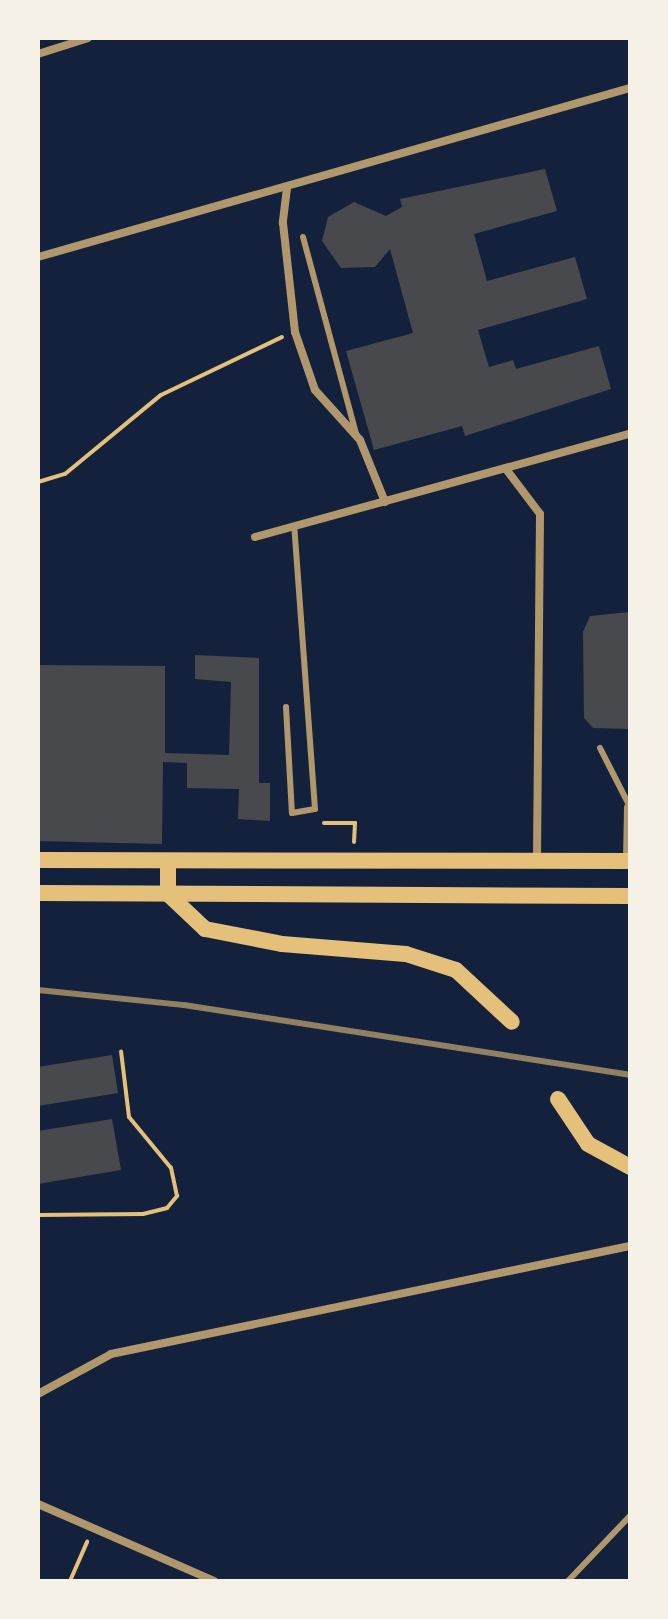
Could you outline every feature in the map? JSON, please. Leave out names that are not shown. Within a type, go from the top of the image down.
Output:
[{"type":"main road","points":[[38,860],[628,861]]},
{"type":"main road","points":[[168,861],[168,894],[205,929],[231,936],[406,954],[456,970],[512,1022]]},
{"type":"main road","points":[[38,893],[630,896]]},
{"type":"main road","points":[[558,1099],[588,1144],[630,1167]]},
{"type":"street","points":[[38,54],[88,38]]},
{"type":"street","points":[[38,257],[630,88]]},
{"type":"street","points":[[287,188],[283,223],[295,332],[315,390],[357,438],[385,502]]},
{"type":"street","points":[[255,537],[630,434]]},
{"type":"street","points":[[506,469],[540,514],[537,861]]},
{"type":"street","points":[[38,1394],[111,1354],[630,1246]]},
{"type":"street","points":[[38,1504],[214,1581]]},
{"type":"lane","points":[[303,237],[357,438]]},
{"type":"lane","points":[[286,707],[292,813],[315,809],[294,526]]},
{"type":"lane","points":[[600,748],[628,807],[628,861]]},
{"type":"lane","points":[[568,1581],[630,1516]]},
{"type":"path","points":[[38,482],[65,474],[161,395],[295,332]]},
{"type":"path","points":[[315,809],[316,823],[355,823],[354,861]]},
{"type":"path","points":[[38,1215],[143,1214],[177,1196],[171,1168],[129,1117],[121,1051]]},
{"type":"path","points":[[70,1581],[92,1528]]},
{"type":"building","points":[[545,169],[557,211],[474,234],[487,281],[575,257],[587,299],[478,330],[489,367],[513,360],[516,369],[599,346],[611,389],[465,436],[462,426],[374,450],[346,351],[413,333],[390,249],[375,267],[341,268],[322,241],[328,217],[354,202],[386,216],[402,207],[400,199]]},
{"type":"building","points":[[630,612],[630,729],[593,728],[584,718],[583,632],[590,616]]},
{"type":"building","points":[[195,655],[259,658],[259,783],[270,783],[270,821],[238,819],[239,789],[187,788],[187,763],[163,762],[162,844],[38,841],[38,665],[165,666],[165,753],[229,755],[231,682],[195,679]]},
{"type":"building","points":[[112,1055],[118,1093],[38,1106],[38,1067]]},
{"type":"building","points":[[112,1119],[121,1170],[38,1184],[38,1131]]},
{"type":"railway","points":[[38,990],[184,1005],[630,1075]]}]
